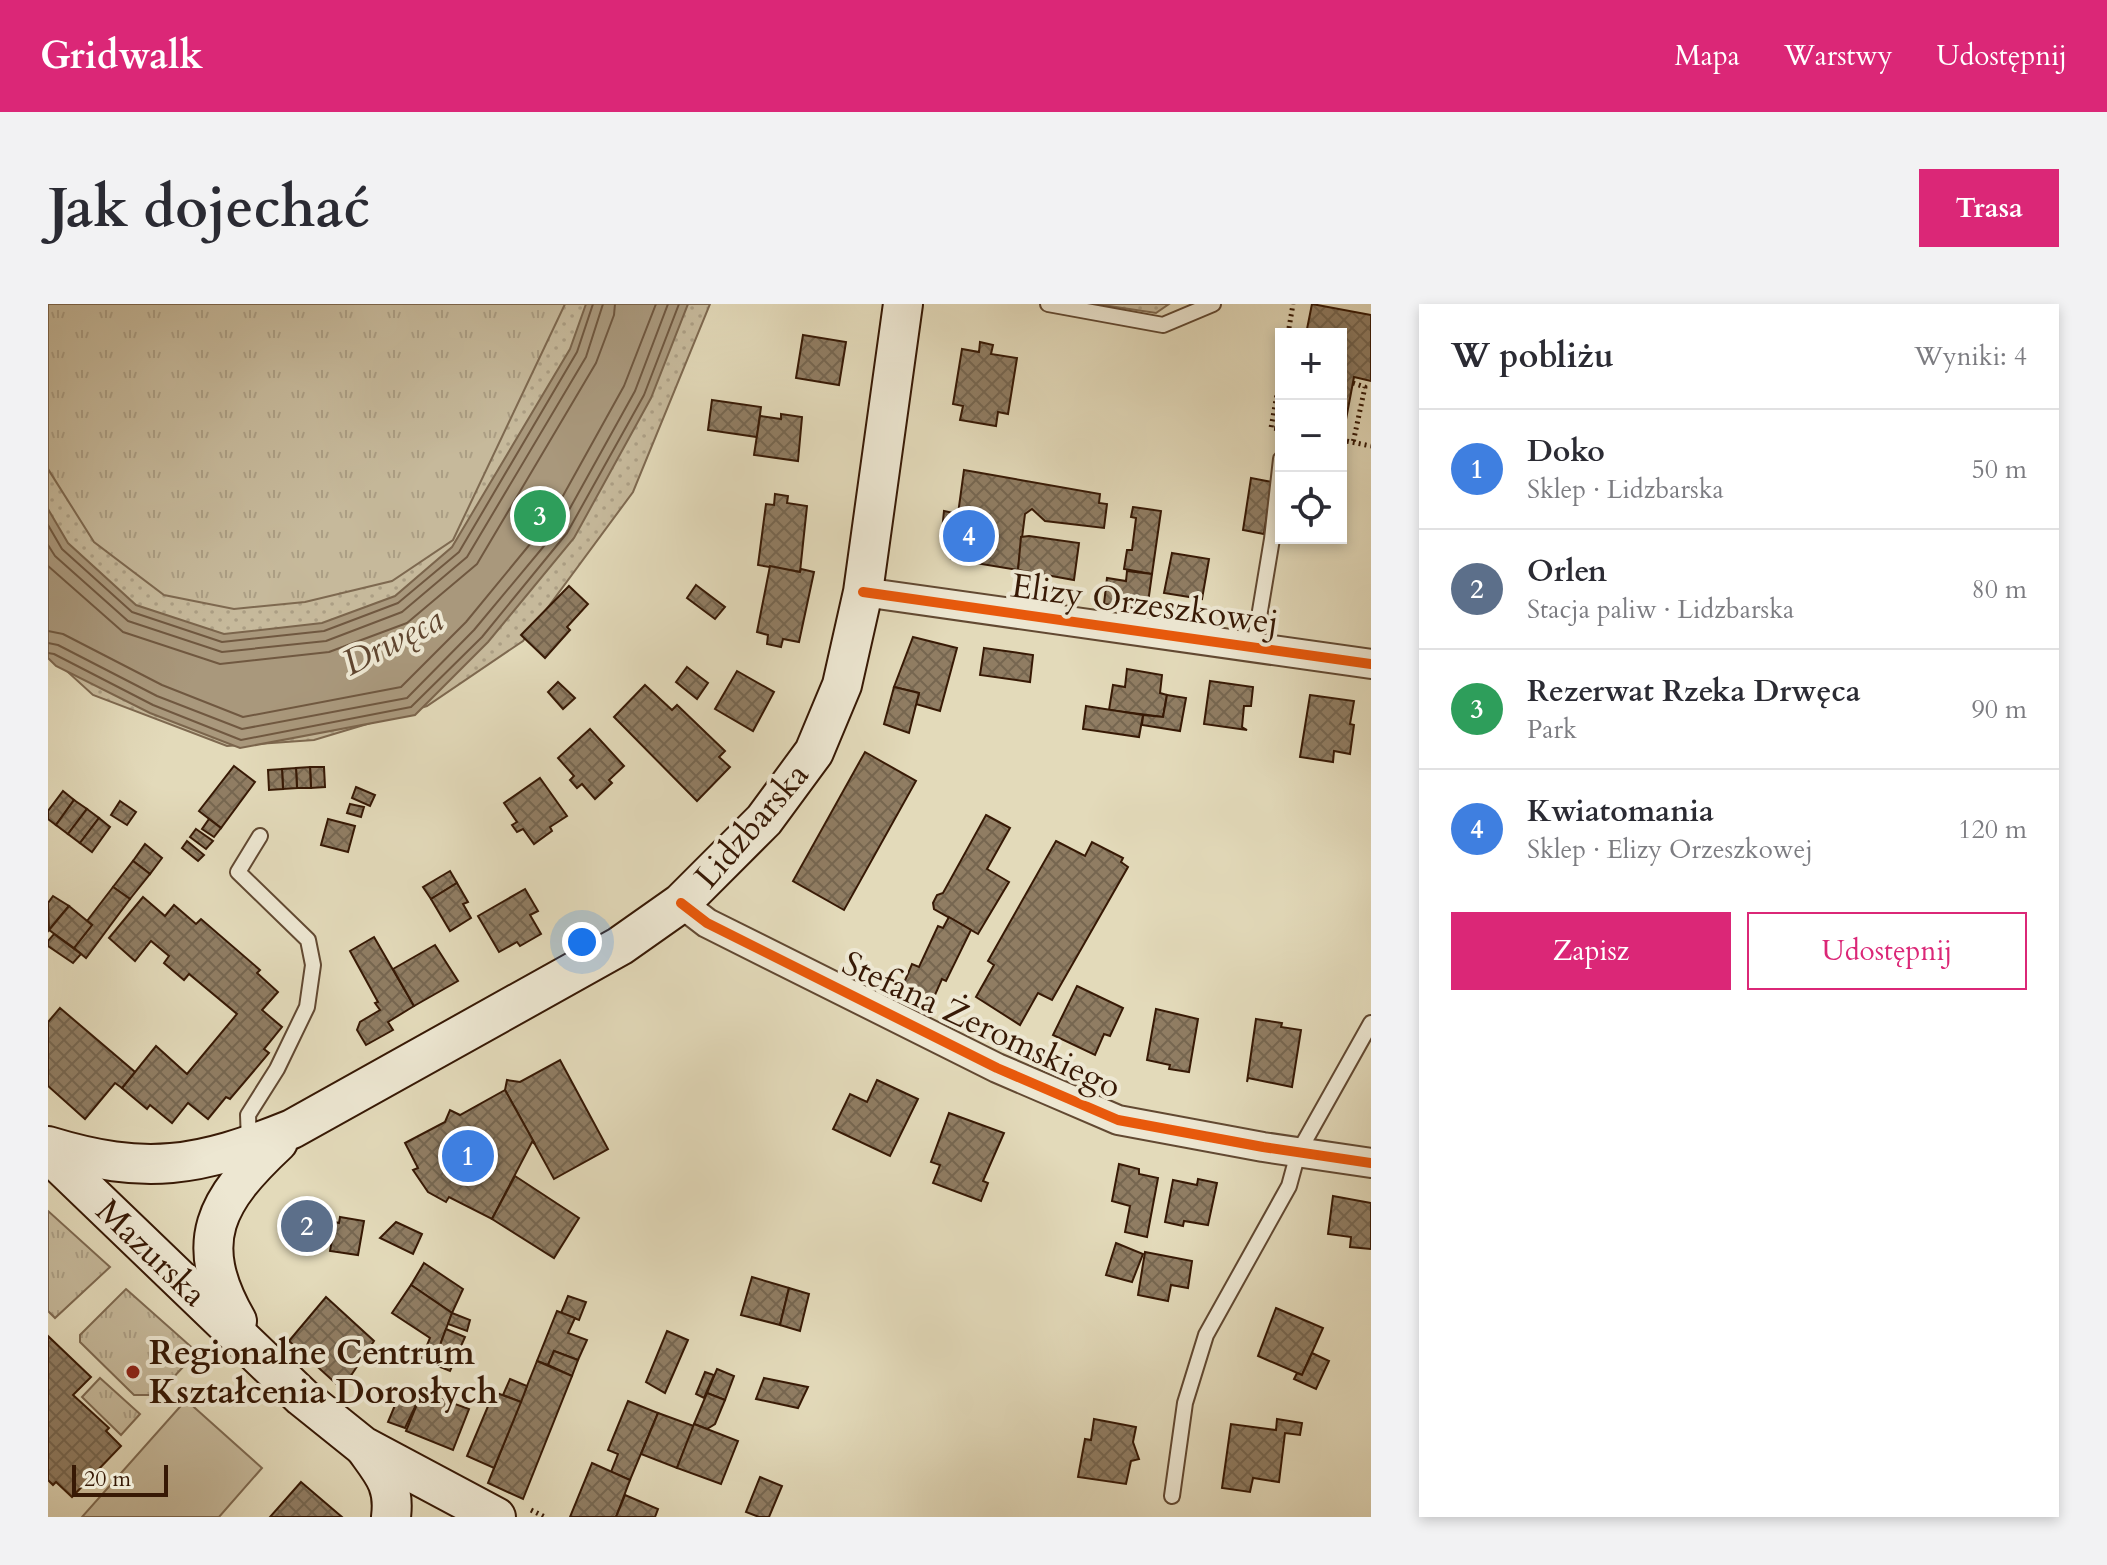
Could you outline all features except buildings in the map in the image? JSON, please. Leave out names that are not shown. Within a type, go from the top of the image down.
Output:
[{"type":"main road","name":"Lidzbarska","points":[[48,1146],[122,1164],[159,1165],[250,1146],[292,1129],[620,946],[681,903],[764,820],[814,752],[842,685],[863,592],[903,304]]},
{"type":"main road","name":"Lidzbarska","points":[[255,1352],[216,1279],[212,1252],[217,1226],[228,1197],[250,1169],[292,1129]]},
{"type":"main road","name":"Mazurska","points":[[48,1153],[302,1397],[363,1446],[496,1517]]},
{"type":"main road","name":"Mazurska","points":[[363,1446],[388,1479],[391,1517]]},
{"type":"street","name":"Elizy Orzeszkowej","points":[[863,592],[1371,664]]},
{"type":"street","name":"Stefana Żeromskiego","points":[[681,903],[707,923],[983,1061],[1118,1120],[1371,1163]]},
{"type":"lane","points":[[1048,304],[1163,325],[1213,304]]},
{"type":"lane","points":[[1254,647],[1280,472]]},
{"type":"lane","points":[[250,1146],[248,1115],[277,1069],[307,1007],[313,965],[308,940],[238,872],[260,836]]},
{"type":"lane","points":[[1172,1496],[1185,1403],[1206,1335],[1289,1186],[1298,1153],[1371,1023]]},
{"type":"path","points":[[1289,328],[1293,304]]},
{"type":"path","points":[[1353,383],[1365,387],[1353,443]]},
{"type":"path","points":[[1275,406],[1271,428],[1275,428]]},
{"type":"path","points":[[1347,442],[1371,446]]},
{"type":"green space","points":[[48,304],[574,304],[452,548],[322,623],[136,605],[48,509]]},
{"type":"green space","points":[[565,304],[710,304],[633,492],[523,641],[427,706],[314,740],[227,746],[93,695],[48,654],[48,469],[94,542],[164,595],[234,609],[305,602],[392,581],[453,540]]},
{"type":"green space","points":[[1096,304],[1169,304],[1156,313]]},
{"type":"green space","points":[[48,1211],[110,1267],[55,1318],[48,1311]]},
{"type":"green space","points":[[126,1289],[197,1352],[157,1395],[134,1395],[80,1342],[80,1335]]},
{"type":"green space","points":[[100,1378],[140,1414],[121,1435],[82,1397]]},
{"type":"green space","points":[[186,1400],[262,1468],[219,1517],[82,1517]]},
{"type":"water","name":"Drwęca","points":[[586,304],[688,304],[651,398],[574,538],[488,642],[415,715],[240,748],[150,713],[56,666],[48,658],[48,509],[68,543],[136,605],[224,634],[322,623],[395,596],[452,547],[570,349]]},
{"type":"cycle path","points":[[863,592],[1371,664]]},
{"type":"cycle path","points":[[681,903],[707,923],[997,1068],[1118,1120],[1371,1163]]},
{"type":"place","name":"Rezerwat Rzeka Drwęca","points":[[540,516]]},
{"type":"place","name":"Kwiatomania","points":[[969,536]]},
{"type":"place","name":"Doko","points":[[468,1156]]},
{"type":"place","name":"Orlen","points":[[307,1226]]},
{"type":"place","name":"Regionalne Centrum Kształcenia Dorosłych","points":[[133,1372]]}]
